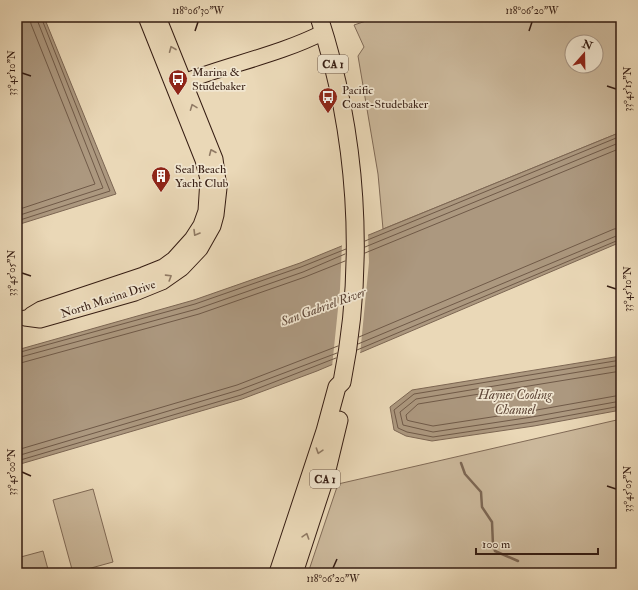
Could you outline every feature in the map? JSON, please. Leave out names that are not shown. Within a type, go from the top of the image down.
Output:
[{"type":"highway","name":"CA 1","points":[[278,573],[325,432],[337,386],[342,380],[349,340],[354,286],[354,224],[347,134],[340,96],[321,25]]},
{"type":"highway","name":"CA 1","points":[[294,573],[326,478],[345,388],[342,380]]},
{"type":"main road","points":[[146,17],[179,84]]},
{"type":"main road","points":[[158,17],[179,84]]},
{"type":"main road","points":[[179,84],[231,65],[304,42],[321,25]]},
{"type":"main road","name":"North Marina Drive","points":[[21,320],[42,309],[143,276],[163,267],[174,259],[192,239],[213,202],[203,160],[179,84]]},
{"type":"shaded area","points":[[378,17],[621,17],[621,132],[383,229],[378,174],[358,56],[364,47],[354,25]]},
{"type":"shaded area","points":[[621,419],[621,573],[308,573],[338,484]]},
{"type":"shaded area","points":[[93,489],[113,562],[73,573],[53,500]]},
{"type":"shaded area","points":[[43,551],[49,573],[22,573],[17,558]]},
{"type":"water","points":[[17,17],[44,17],[116,194],[17,225]]},
{"type":"water","name":"San Gabriel River","points":[[621,132],[621,242],[317,371],[242,399],[17,465],[17,350],[194,300],[300,263]]},
{"type":"water","name":"Haynes Cooling Channel","points":[[621,356],[621,410],[534,426],[432,441],[406,436],[394,430],[390,407],[412,390]]},
{"type":"pier","points":[[368,233],[369,262],[360,355],[332,367],[340,289],[342,244]]},
{"type":"waterway","points":[[461,463],[465,474],[481,492],[482,507],[492,522],[493,545],[495,551],[518,561]]},
{"type":"place","name":"Marina & Studebaker","points":[[178,96]]},
{"type":"place","name":"Pacific Coast-Studebaker","points":[[328,114]]},
{"type":"place","name":"Seal Beach Yacht Club","points":[[161,193]]}]
